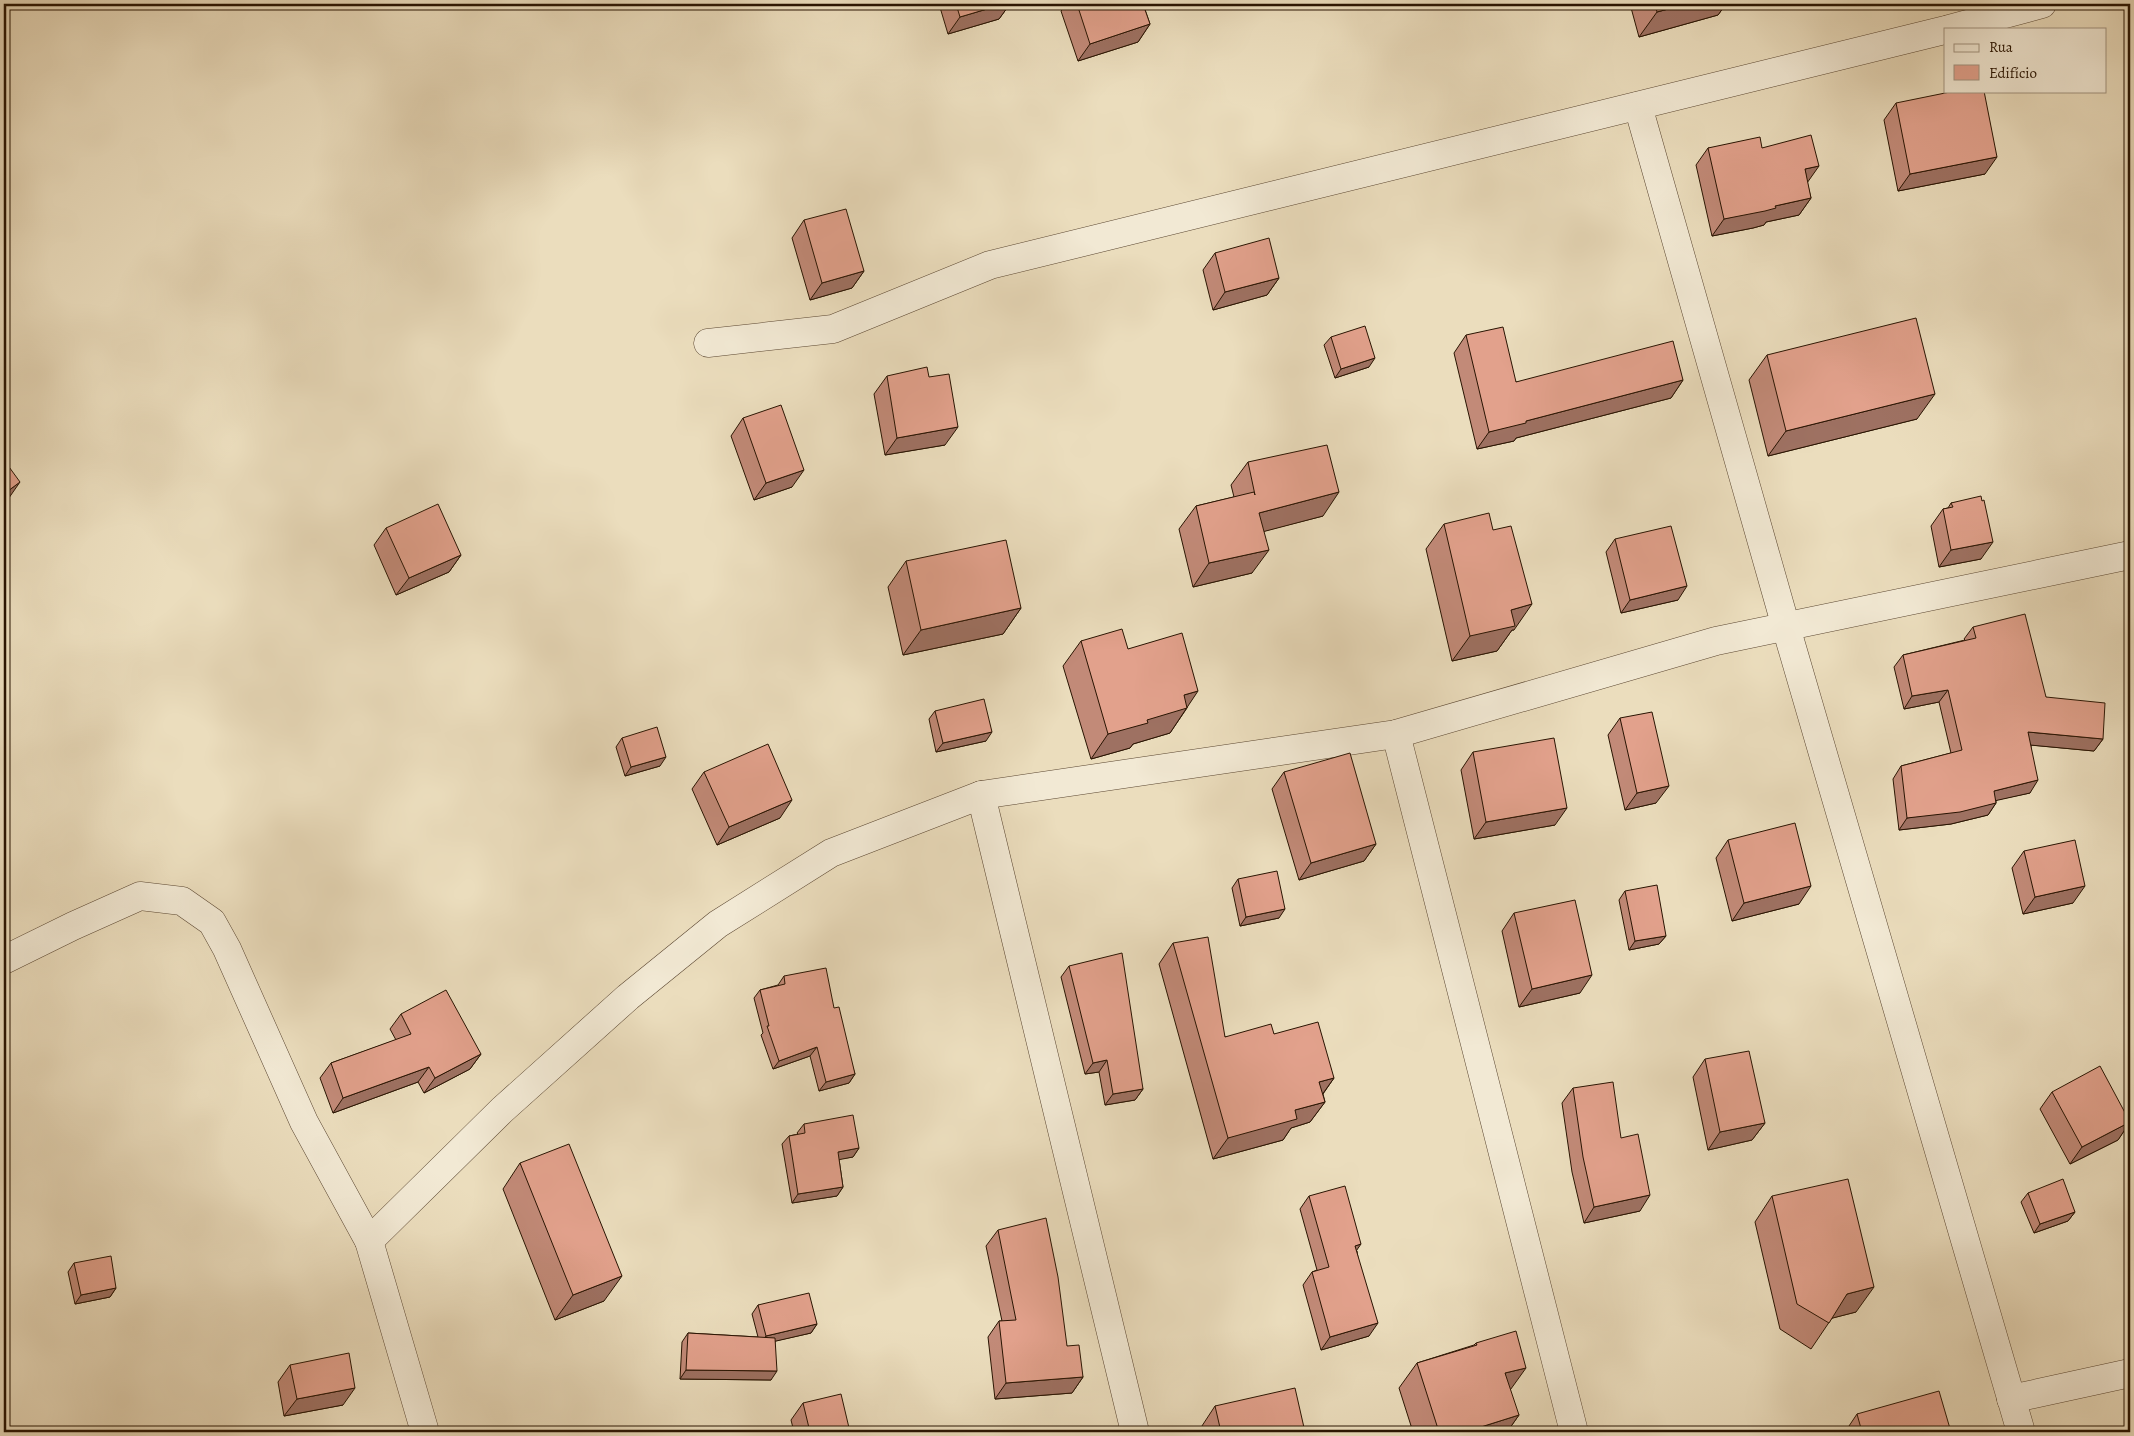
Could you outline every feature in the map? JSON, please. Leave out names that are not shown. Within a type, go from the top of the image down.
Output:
[{"type":"street","points":[[1951,28],[2042,4]]},
{"type":"street","points":[[708,342],[833,329],[990,265],[1944,30]]},
{"type":"street","points":[[1638,106],[1786,627],[2021,1432]]},
{"type":"street","points":[[369,1241],[502,1110],[628,997],[718,924],[831,853],[981,795],[1396,734],[1716,641],[2130,555]]},
{"type":"street","points":[[1396,734],[1574,1432]]},
{"type":"street","points":[[981,795],[1135,1432]]},
{"type":"street","points":[[4,960],[140,896],[182,901],[212,922],[227,949],[304,1122],[369,1241],[425,1432]]},
{"type":"street","points":[[2011,1399],[2130,1373]]},
{"type":"building","points":[[956,4],[1004,4],[960,17]]},
{"type":"building","points":[[1077,4],[1143,4],[1150,24],[1090,44]]},
{"type":"building","points":[[1655,4],[1687,4],[1657,12]]},
{"type":"building","points":[[1950,92],[1984,92],[1997,157],[1910,174],[1896,103]]},
{"type":"building","points":[[1811,135],[1819,166],[1805,169],[1811,198],[1775,206],[1776,208],[1765,211],[1724,219],[1708,148],[1760,137],[1762,148]]},
{"type":"building","points":[[846,209],[864,271],[822,283],[804,220]]},
{"type":"building","points":[[1269,238],[1279,278],[1225,292],[1215,253]]},
{"type":"building","points":[[1916,318],[1935,394],[1786,431],[1767,355]]},
{"type":"building","points":[[1365,326],[1375,358],[1341,369],[1331,337]]},
{"type":"building","points":[[1503,327],[1516,382],[1673,341],[1683,380],[1489,432],[1466,335]]},
{"type":"building","points":[[927,367],[929,377],[949,374],[958,427],[897,438],[887,376]]},
{"type":"building","points":[[781,405],[804,470],[766,483],[743,418]]},
{"type":"building","points":[[1327,445],[1339,492],[1259,513],[1269,550],[1209,563],[1196,506],[1254,492],[1255,495],[1248,462]]},
{"type":"building","points":[[4,460],[20,482],[4,494]]},
{"type":"building","points":[[1981,496],[1982,501],[1984,500],[1993,542],[1951,550],[1943,509],[1953,507],[1951,503]]},
{"type":"building","points":[[438,504],[461,555],[409,578],[386,528]]},
{"type":"building","points":[[1489,513],[1493,530],[1511,526],[1532,604],[1511,610],[1515,626],[1470,636],[1444,524]]},
{"type":"building","points":[[1671,526],[1687,586],[1630,600],[1615,539]]},
{"type":"building","points":[[1006,540],[1021,608],[921,630],[906,561]]},
{"type":"building","points":[[2025,614],[2046,697],[2105,703],[2103,739],[2028,732],[2038,780],[1994,791],[1996,803],[1960,812],[1907,818],[1901,766],[1962,750],[1948,690],[1912,696],[1903,655],[1976,638],[1973,627]]},
{"type":"building","points":[[1122,629],[1128,649],[1182,633],[1198,691],[1184,695],[1187,708],[1147,720],[1148,723],[1108,734],[1081,641]]},
{"type":"building","points":[[984,699],[992,732],[943,743],[935,711]]},
{"type":"building","points":[[1652,712],[1669,786],[1637,793],[1620,718]]},
{"type":"building","points":[[657,727],[666,757],[631,767],[622,738]]},
{"type":"building","points":[[1554,738],[1567,808],[1486,822],[1473,752]]},
{"type":"building","points":[[768,744],[792,800],[729,827],[704,772]]},
{"type":"building","points":[[1350,753],[1376,844],[1311,863],[1284,772]]},
{"type":"building","points":[[1795,823],[1811,886],[1744,903],[1728,840]]},
{"type":"building","points":[[2075,840],[2085,886],[2035,897],[2024,851]]},
{"type":"building","points":[[1277,871],[1285,909],[1246,917],[1238,879]]},
{"type":"building","points":[[1657,885],[1666,936],[1635,941],[1625,891]]},
{"type":"building","points":[[1575,900],[1592,975],[1532,989],[1514,913]]},
{"type":"building","points":[[1208,937],[1225,1037],[1271,1024],[1274,1034],[1318,1022],[1334,1078],[1319,1082],[1325,1102],[1295,1110],[1297,1119],[1228,1138],[1173,943]]},
{"type":"building","points":[[1122,953],[1143,1089],[1113,1094],[1107,1060],[1093,1063],[1069,966]]},
{"type":"building","points":[[826,968],[834,1008],[839,1007],[855,1074],[826,1082],[817,1047],[779,1061],[767,1026],[769,1026],[760,990],[785,984],[784,976]]},
{"type":"building","points":[[446,990],[481,1054],[435,1078],[429,1067],[343,1098],[331,1063],[411,1034],[401,1014]]},
{"type":"building","points":[[1749,1051],[1765,1123],[1720,1132],[1705,1059]]},
{"type":"building","points":[[2100,1066],[2130,1122],[2082,1147],[2052,1092]]},
{"type":"building","points":[[1613,1082],[1621,1138],[1638,1134],[1650,1195],[1594,1207],[1583,1157],[1573,1088]]},
{"type":"building","points":[[853,1115],[859,1148],[838,1152],[843,1187],[798,1194],[789,1136],[805,1133],[804,1124]]},
{"type":"building","points":[[569,1144],[622,1276],[573,1295],[520,1163]]},
{"type":"building","points":[[1848,1179],[1874,1287],[1847,1294],[1829,1323],[1797,1304],[1772,1196]]},
{"type":"building","points":[[2063,1179],[2075,1212],[2040,1224],[2028,1193]]},
{"type":"building","points":[[1345,1186],[1361,1244],[1355,1246],[1378,1323],[1330,1337],[1312,1272],[1329,1267],[1309,1196]]},
{"type":"building","points":[[1046,1218],[1058,1277],[1067,1346],[1079,1345],[1083,1377],[1006,1383],[999,1321],[1016,1320],[998,1230]]},
{"type":"building","points":[[111,1256],[116,1288],[81,1295],[74,1263]]},
{"type":"building","points":[[809,1293],[817,1324],[766,1336],[758,1305]]},
{"type":"building","points":[[1516,1331],[1526,1368],[1505,1373],[1519,1415],[1465,1432],[1439,1432],[1417,1363]]},
{"type":"building","points":[[688,1333],[775,1338],[777,1371],[686,1370]]},
{"type":"building","points":[[349,1353],[355,1388],[297,1399],[290,1365]]},
{"type":"building","points":[[1295,1388],[1305,1432],[1221,1432],[1215,1406]]},
{"type":"building","points":[[1939,1391],[1951,1432],[1862,1432],[1857,1414]]},
{"type":"building","points":[[841,1394],[850,1432],[810,1432],[803,1403]]}]
